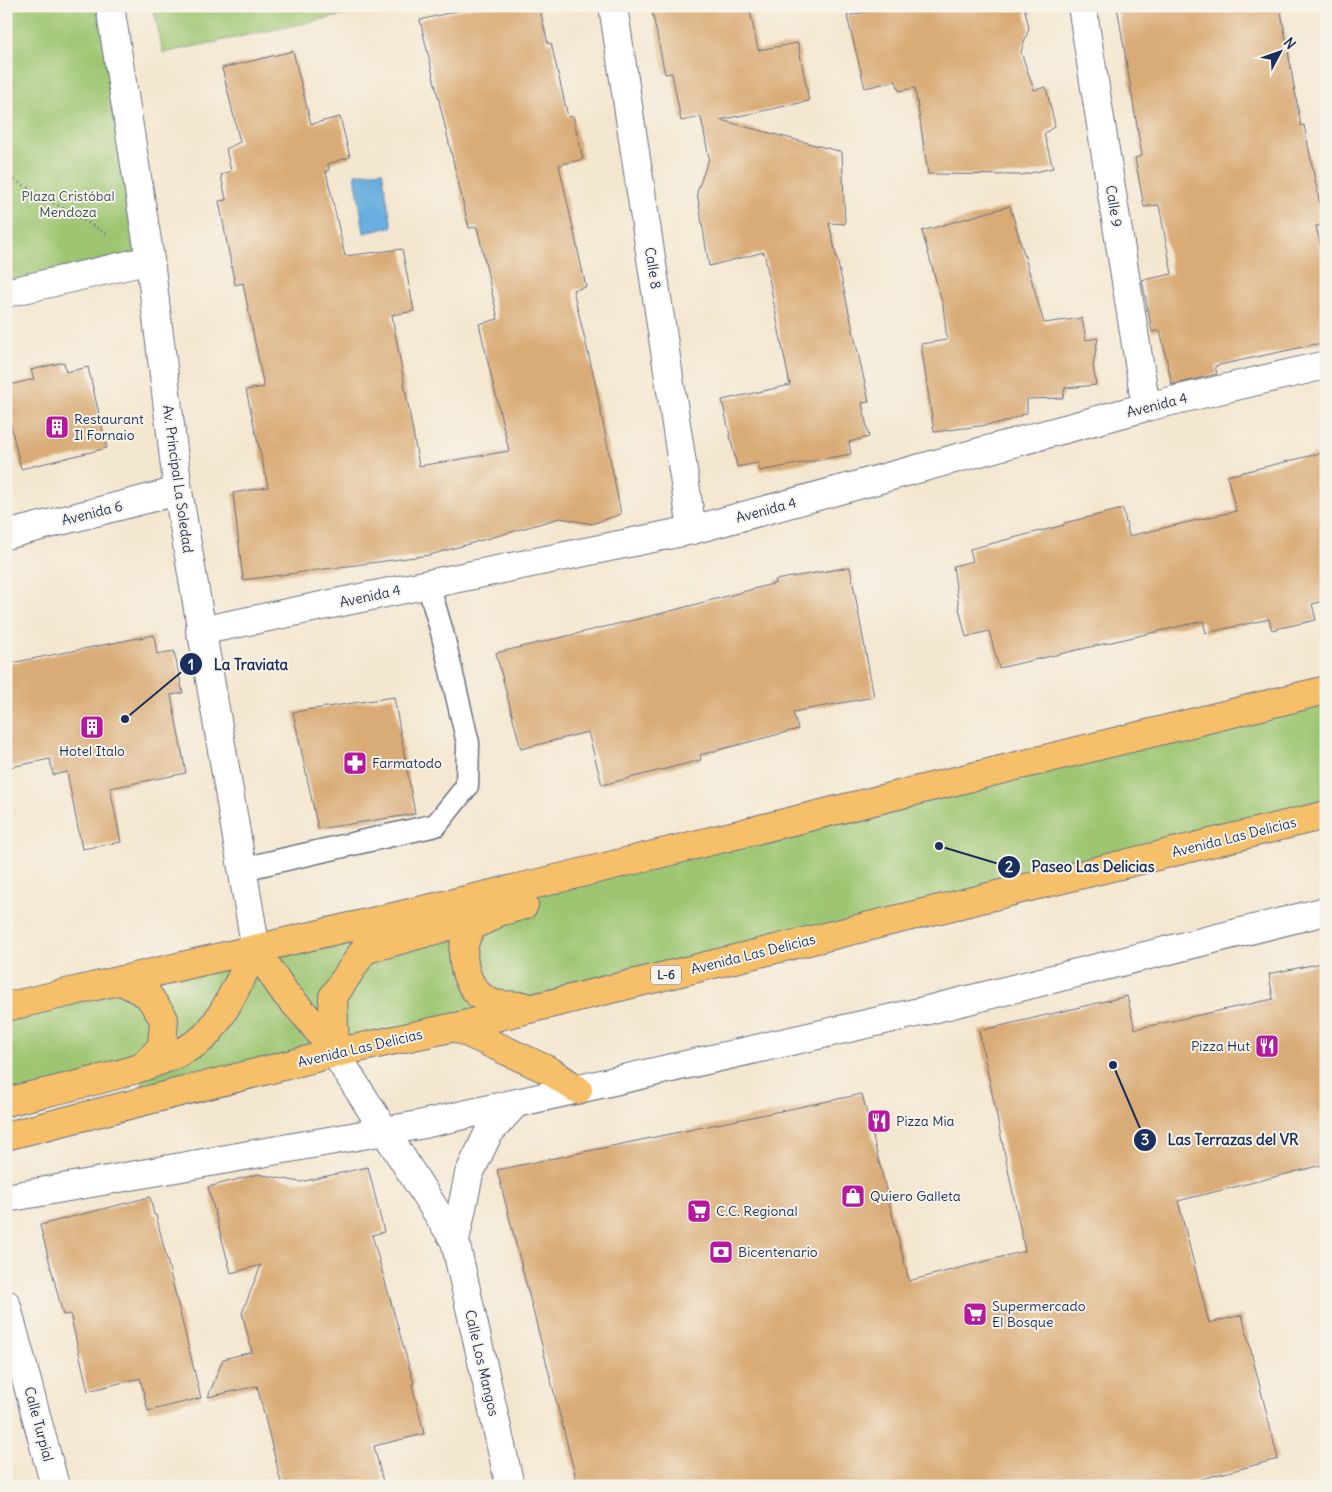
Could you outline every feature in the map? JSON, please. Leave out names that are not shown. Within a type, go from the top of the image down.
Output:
[{"type":"main road","points":[[6,1007],[548,882],[1326,690]]},
{"type":"main road","name":"Avenida Las Delicias","points":[[6,1136],[335,1053],[455,1027],[1326,815]]},
{"type":"main road","points":[[335,1053],[333,997],[364,950],[535,902],[548,882]]},
{"type":"main road","points":[[502,912],[472,927],[466,941],[463,961],[467,977],[476,992],[492,1003],[534,1007]]},
{"type":"main road","points":[[256,950],[285,994],[308,1018],[335,1053]]},
{"type":"main road","points":[[6,1102],[141,1068],[190,1048],[207,1034],[256,950]]},
{"type":"main road","points":[[122,980],[148,995],[164,1019],[162,1047],[141,1068]]},
{"type":"main road","points":[[455,1027],[550,1071],[578,1090]]},
{"type":"street","name":"Av. Principal La Soledad","points":[[110,6],[150,260],[178,491],[200,631],[256,950]]},
{"type":"street","name":"Calle 8","points":[[614,6],[692,530]]},
{"type":"street","name":"Calle 9","points":[[1082,6],[1146,407]]},
{"type":"street","points":[[6,293],[150,260]]},
{"type":"street","name":"Avenida 4","points":[[200,631],[692,530],[1146,407],[1326,365]]},
{"type":"street","name":"Avenida 6","points":[[6,535],[178,491]]},
{"type":"street","points":[[6,1198],[386,1132],[515,1104],[924,1011],[1326,911]]},
{"type":"street","points":[[335,1053],[455,1241]]},
{"type":"street","points":[[455,1241],[469,1174],[488,1134],[515,1104]]},
{"type":"street","name":"Calle Los Mangos","points":[[455,1241],[510,1486]]},
{"type":"street","name":"Calle Turpial","points":[[6,1304],[55,1486]]},
{"type":"lane","points":[[242,869],[436,825],[466,786],[468,743],[442,632],[428,584]]},
{"type":"path","points":[[6,175],[150,260]]},
{"type":"green space","name":"Plaza Cristóbal Mendoza","points":[[6,6],[100,6],[137,252],[6,281]]},
{"type":"green space","points":[[153,6],[386,6],[163,53]]},
{"type":"green space","points":[[1326,693],[1326,811],[144,1101],[141,1068],[6,1102],[6,1007],[127,980],[535,902],[548,881]]},
{"type":"water","points":[[382,171],[392,227],[364,233],[355,174]]},
{"type":"building","points":[[477,6],[539,6],[548,44],[551,43],[568,117],[573,116],[583,159],[559,165],[586,287],[573,290],[594,377],[621,514],[592,524],[560,518],[430,555],[243,580],[233,493],[268,487],[246,390],[264,387],[243,283],[235,285],[219,201],[226,200],[221,175],[231,171],[226,149],[240,142],[222,68],[293,51],[311,124],[340,117],[350,157],[328,164],[329,170],[326,171],[345,256],[402,249],[414,311],[392,315],[419,466],[509,451],[479,324],[498,319],[477,227],[469,228],[420,20]]},
{"type":"building","points":[[651,6],[749,6],[758,50],[798,43],[809,101],[720,120],[842,152],[845,224],[829,223],[869,402],[862,403],[869,437],[849,442],[851,454],[760,471],[758,463],[737,467],[722,400],[790,385],[764,252],[709,266],[697,192],[709,158],[701,117],[681,121],[672,73],[665,74]]},
{"type":"building","points":[[892,6],[1024,6],[1029,28],[1021,52],[1034,90],[1046,87],[1055,126],[1044,134],[1053,168],[1022,175],[928,174],[915,88],[899,91],[896,81],[865,88],[847,16]]},
{"type":"building","points":[[1117,6],[1280,6],[1301,126],[1304,125],[1324,225],[1316,226],[1326,269],[1326,342],[1215,366],[1217,374],[1172,385],[1160,330],[1152,332],[1142,280],[1172,274],[1159,205],[1144,207],[1135,158],[1142,156]]},
{"type":"building","points":[[1010,206],[1044,323],[1082,318],[1086,340],[1098,338],[1093,365],[1096,385],[1065,388],[1063,398],[1027,399],[1027,413],[1002,423],[934,432],[921,344],[947,340],[943,305],[922,231]]},
{"type":"building","name":"Restaurant Il Fornaio","points":[[64,362],[66,372],[88,367],[107,448],[21,469],[6,405],[6,386],[34,379],[31,370]]},
{"type":"building","points":[[1326,452],[1326,601],[1312,604],[1316,620],[1272,630],[1269,619],[1206,633],[1203,621],[999,668],[989,631],[966,637],[959,608],[953,566],[973,561],[970,549],[1123,509],[1129,536],[1236,511],[1227,476]]},
{"type":"building","points":[[850,567],[874,697],[793,712],[798,729],[700,755],[701,760],[602,785],[588,732],[521,749],[496,653],[663,613],[776,583],[775,580]]},
{"type":"building","name":"Hotel Italo","points":[[154,635],[157,654],[174,651],[183,693],[171,695],[186,773],[110,788],[121,842],[82,849],[67,772],[53,775],[50,759],[6,768],[6,664]]},
{"type":"building","name":"Farmatodo","points":[[394,697],[415,814],[318,829],[293,712]]},
{"type":"building","name":"C.C. Regional","points":[[1326,962],[1326,1164],[1178,1201],[1209,1323],[1242,1315],[1278,1459],[1174,1486],[578,1486],[497,1170],[862,1094],[909,1281],[1025,1251],[979,1031],[1127,996],[1135,1029],[1273,999],[1269,974]]},
{"type":"building","points":[[368,1167],[384,1232],[372,1235],[414,1384],[412,1384],[424,1434],[374,1446],[384,1486],[282,1486],[257,1386],[208,1397],[223,1359],[252,1352],[242,1313],[261,1265],[231,1273],[208,1187],[258,1174],[300,1182]]},
{"type":"building","points":[[150,1197],[201,1398],[148,1411],[140,1378],[88,1391],[70,1314],[63,1315],[40,1225]]},
{"type":"place","name":"Restaurant Il Fornaio","points":[[57,427]]},
{"type":"place","name":"La Traviata","points":[[125,719]]},
{"type":"place","name":"Hotel Italo","points":[[92,727]]},
{"type":"place","name":"Farmatodo","points":[[355,763]]},
{"type":"place","name":"Paseo Las Delicias","points":[[939,846]]},
{"type":"place","name":"Pizza Hut","points":[[1267,1046]]},
{"type":"place","name":"Las Terrazas del VR","points":[[1113,1065]]},
{"type":"place","name":"Pizza Mia","points":[[879,1121]]},
{"type":"place","name":"Quiero Galleta","points":[[853,1196]]},
{"type":"place","name":"C.C. Regional","points":[[699,1211]]},
{"type":"place","name":"Bicentenario","points":[[721,1252]]},
{"type":"place","name":"Supermercado El Bosque","points":[[975,1314]]}]
